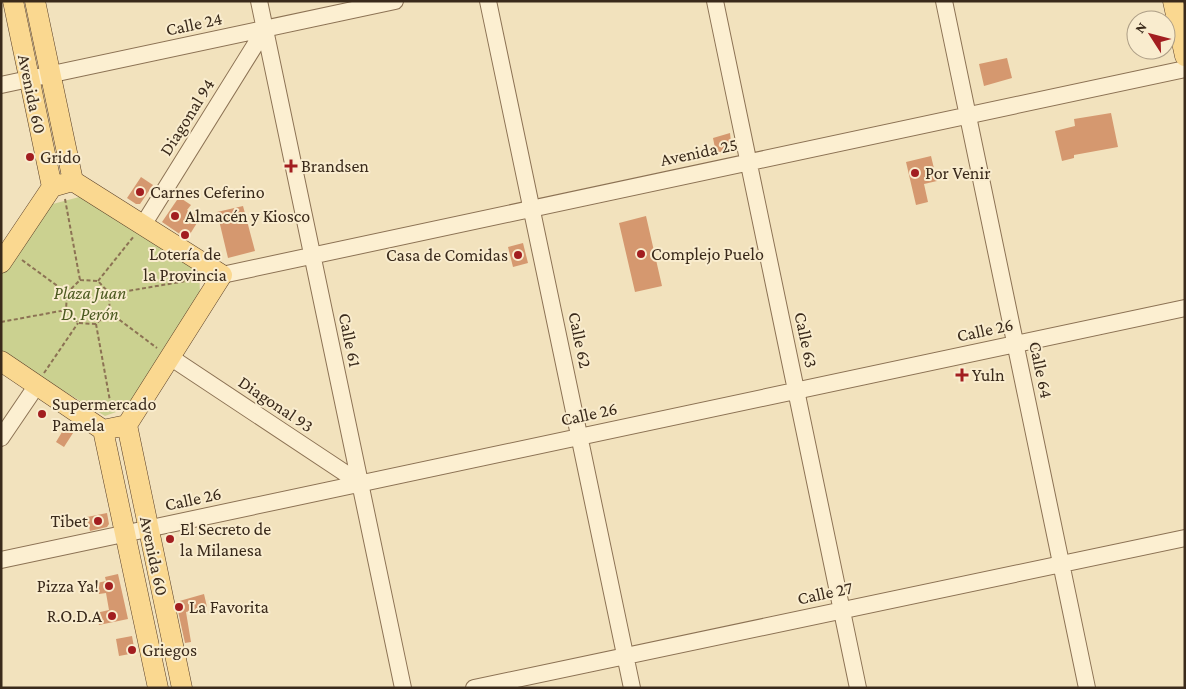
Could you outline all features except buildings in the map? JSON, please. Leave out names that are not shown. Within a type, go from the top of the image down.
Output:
[{"type":"main road","name":"Avenida 60","points":[[13,1],[29,80],[63,184]]},
{"type":"main road","name":"Avenida 60","points":[[35,1],[50,75],[63,184]]},
{"type":"main road","points":[[1173,1],[1185,56]]},
{"type":"main road","points":[[1,361],[37,385],[115,427],[170,357],[222,274],[143,225],[63,184],[4,253]]},
{"type":"main road","name":"Avenida 60","points":[[115,427],[149,529],[182,688]]},
{"type":"main road","name":"Avenida 60","points":[[115,427],[125,534],[158,688]]},
{"type":"street","name":"Calle 61","points":[[259,1],[403,688]]},
{"type":"street","name":"Calle 24","points":[[1,86],[395,1]]},
{"type":"street","name":"Calle 62","points":[[488,1],[632,688]]},
{"type":"street","name":"Calle 63","points":[[715,1],[858,688]]},
{"type":"street","name":"Calle 64","points":[[944,1],[1087,688]]},
{"type":"street","name":"Diagonal 94","points":[[143,225],[265,29]]},
{"type":"street","name":"Avenida 25","points":[[222,274],[1185,69]]},
{"type":"street","name":"Calle 26","points":[[1,560],[1185,308]]},
{"type":"street","name":"Diagonal 93","points":[[170,357],[360,483]]},
{"type":"street","points":[[1,438],[37,385]]},
{"type":"street","name":"Calle 27","points":[[474,688],[1185,538]]},
{"type":"path","points":[[63,184],[80,280]]},
{"type":"path","points":[[98,281],[143,225]]},
{"type":"path","points":[[4,253],[67,292]]},
{"type":"path","points":[[110,294],[222,274]]},
{"type":"path","points":[[80,280],[98,281],[110,294],[109,312],[96,324],[78,323],[66,310],[67,292],[80,280]]},
{"type":"path","points":[[1,322],[66,310]]},
{"type":"path","points":[[109,312],[170,357]]},
{"type":"path","points":[[37,385],[78,323]]},
{"type":"path","points":[[96,324],[115,427]]},
{"type":"green space","name":"Plaza Juan D. Perón","points":[[83,196],[199,267],[200,295],[130,407],[105,416],[1,353],[1,274],[49,205]]},
{"type":"place","name":"Grido","points":[[30,157]]},
{"type":"place","name":"Brandsen","points":[[291,166]]},
{"type":"place","name":"Por Venir","points":[[915,173]]},
{"type":"place","name":"Carnes Ceferino","points":[[140,192]]},
{"type":"place","name":"Almacén y Kiosco","points":[[175,216]]},
{"type":"place","name":"Lotería de la Provincia","points":[[185,235]]},
{"type":"place","name":"Complejo Puelo","points":[[641,254]]},
{"type":"place","name":"Casa de Comidas","points":[[518,255]]},
{"type":"place","name":"Yuln","points":[[962,375]]},
{"type":"place","name":"Supermercado Pamela","points":[[42,414]]},
{"type":"place","name":"Tibet","points":[[98,521]]},
{"type":"place","name":"El Secreto de la Milanesa","points":[[170,539]]},
{"type":"place","name":"Pizza Ya!","points":[[109,586]]},
{"type":"place","name":"La Favorita","points":[[179,607]]},
{"type":"place","name":"R.O.D.A","points":[[112,616]]},
{"type":"place","name":"Griegos","points":[[132,650]]}]
